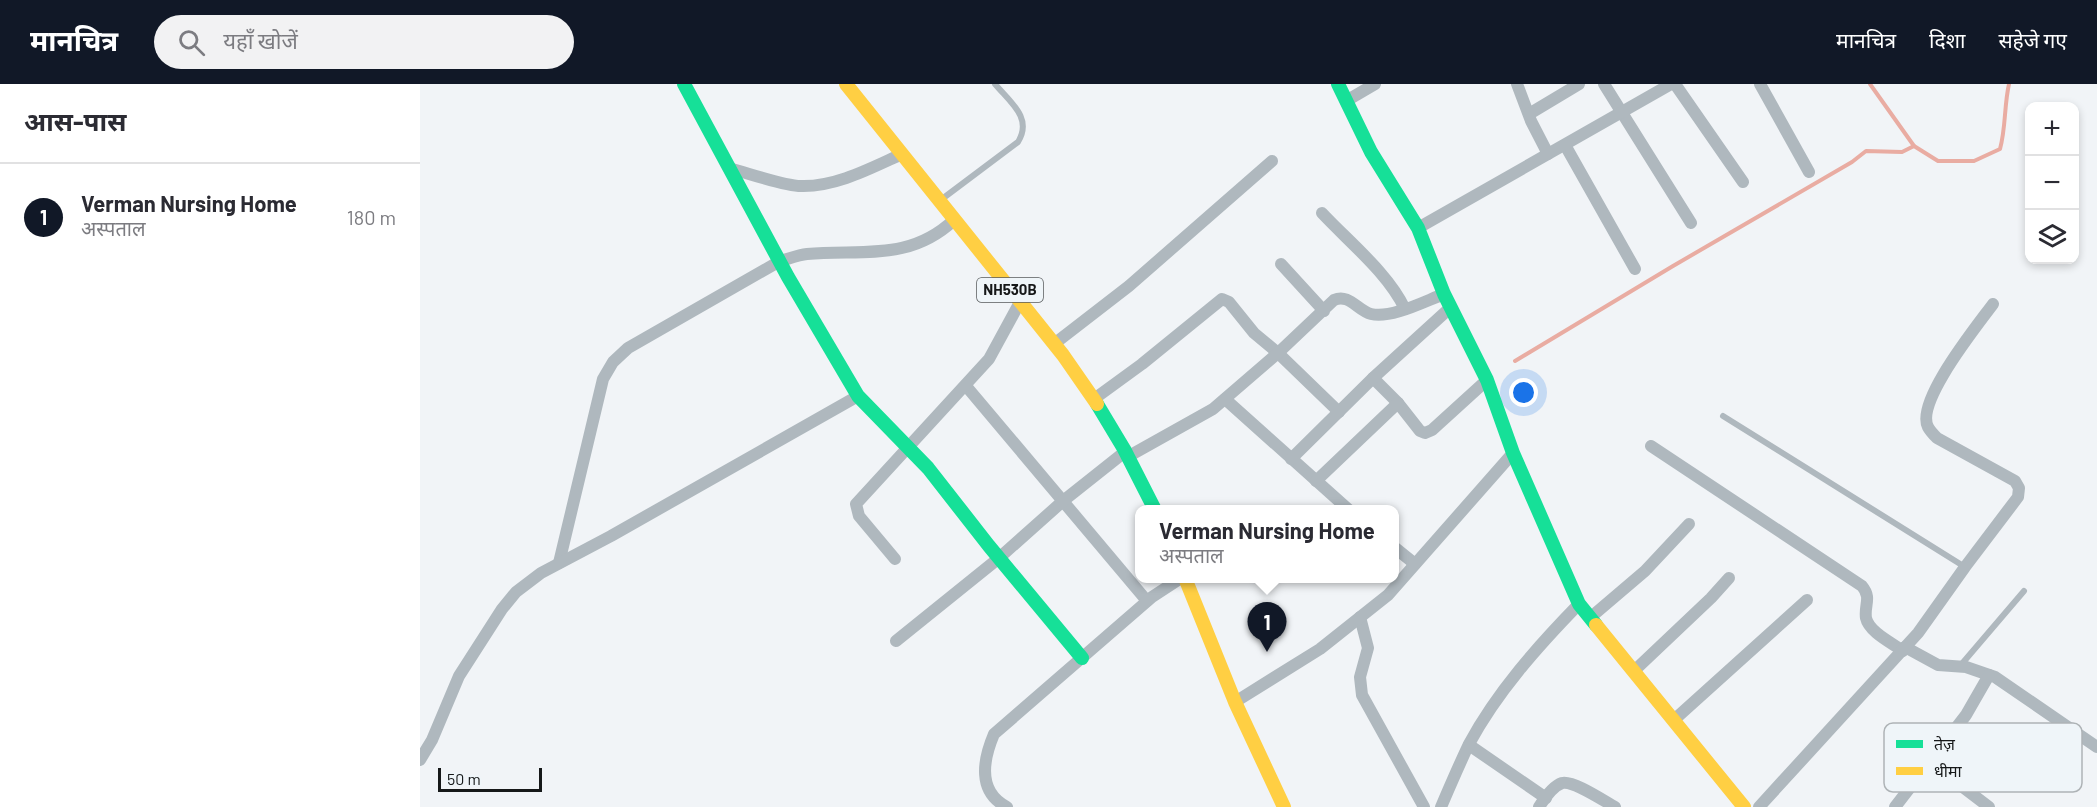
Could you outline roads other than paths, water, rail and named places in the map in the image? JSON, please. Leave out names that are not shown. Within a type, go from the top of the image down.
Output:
[{"type":"main road","points":[[684,84],[780,261],[858,396],[928,468],[1082,658]]},
{"type":"main road","name":"NH530B","points":[[846,84],[1054,344],[1094,399],[1127,454],[1152,505]]},
{"type":"main road","points":[[1338,84],[1371,152],[1418,228],[1444,294],[1487,381],[1512,453],[1579,604],[1675,719],[1744,807]]},
{"type":"main road","points":[[1185,583],[1235,702],[1284,807]]},
{"type":"street","points":[[1346,101],[1375,84]]},
{"type":"street","points":[[1517,84],[1548,154]]},
{"type":"street","points":[[1529,114],[1579,84]]},
{"type":"street","points":[[1604,84],[1691,223]]},
{"type":"street","points":[[1418,228],[1673,84],[1743,182]]},
{"type":"street","points":[[1760,84],[1809,172]]},
{"type":"street","points":[[1565,145],[1635,269]]},
{"type":"street","points":[[729,168],[799,186],[815,185],[865,171],[902,154]]},
{"type":"street","points":[[1054,344],[1129,286],[1272,161]]},
{"type":"street","points":[[1322,213],[1387,279],[1398,294],[1404,309]]},
{"type":"street","points":[[559,563],[603,379],[613,362],[628,348],[780,261],[805,254],[874,252],[911,247],[928,240],[954,220]]},
{"type":"street","points":[[1281,264],[1324,311]]},
{"type":"street","points":[[896,641],[999,558],[1063,501],[1127,454],[1213,409],[1278,353],[1334,300],[1339,298],[1351,302],[1370,314],[1386,315],[1444,294]]},
{"type":"street","points":[[1094,399],[1142,364],[1222,299],[1229,302],[1254,333],[1339,412]]},
{"type":"street","points":[[895,559],[859,516],[856,504],[966,386],[989,358],[1020,302]]},
{"type":"street","points":[[1759,807],[1918,633],[2018,496],[2019,488],[2015,481],[1937,438],[1928,427],[1926,416],[1928,403],[1936,385],[1993,304]]},
{"type":"street","points":[[1291,459],[1373,378],[1451,307]]},
{"type":"street","points":[[1373,378],[1398,403],[1420,431],[1429,432],[1487,381]]},
{"type":"street","points":[[966,386],[1147,602]]},
{"type":"street","points":[[420,760],[432,740],[459,676],[502,609],[516,592],[541,573],[858,396]]},
{"type":"street","points":[[1225,399],[1343,505]]},
{"type":"street","points":[[1316,481],[1398,403]]},
{"type":"street","points":[[1651,446],[1862,586],[1868,596],[1866,620],[1871,627],[1904,649],[1938,665],[1960,666],[1989,675],[2062,723]]},
{"type":"street","points":[[1399,582],[1512,453]]},
{"type":"street","points":[[1591,617],[1645,571],[1689,524]]},
{"type":"street","points":[[1399,550],[1415,564]]},
{"type":"street","points":[[1635,670],[1729,578]]},
{"type":"street","points":[[1007,807],[993,797],[987,789],[984,778],[987,754],[994,734],[1147,602],[1173,583]]},
{"type":"street","points":[[1235,702],[1320,649],[1388,595],[1398,583]]},
{"type":"street","points":[[1675,719],[1807,600]]},
{"type":"street","points":[[1441,807],[1469,745],[1506,689],[1535,652],[1579,604]]},
{"type":"street","points":[[1360,617],[1368,648],[1360,677],[1362,695],[1424,807]]},
{"type":"street","points":[[1960,723],[1989,675]]},
{"type":"street","points":[[2082,737],[2097,747]]},
{"type":"street","points":[[1469,745],[1542,802],[1560,784],[1568,783],[1615,807]]},
{"type":"street","points":[[1895,807],[1907,792]]},
{"type":"street","points":[[1969,792],[1989,807]]},
{"type":"lane","points":[[939,201],[1018,142],[1024,132],[1020,114],[995,84]]},
{"type":"lane","points":[[1723,416],[1965,567]]},
{"type":"lane","points":[[1960,666],[2024,591]]},
{"type":"waterway","points":[[1870,84],[1914,146],[1938,161],[1974,161],[2000,149],[2009,84]]},
{"type":"waterway","points":[[1515,361],[1852,162],[1866,151],[1902,152],[1914,146]]},
{"type":"place","name":"Verman Nursing Home","points":[[1267,652]]}]
